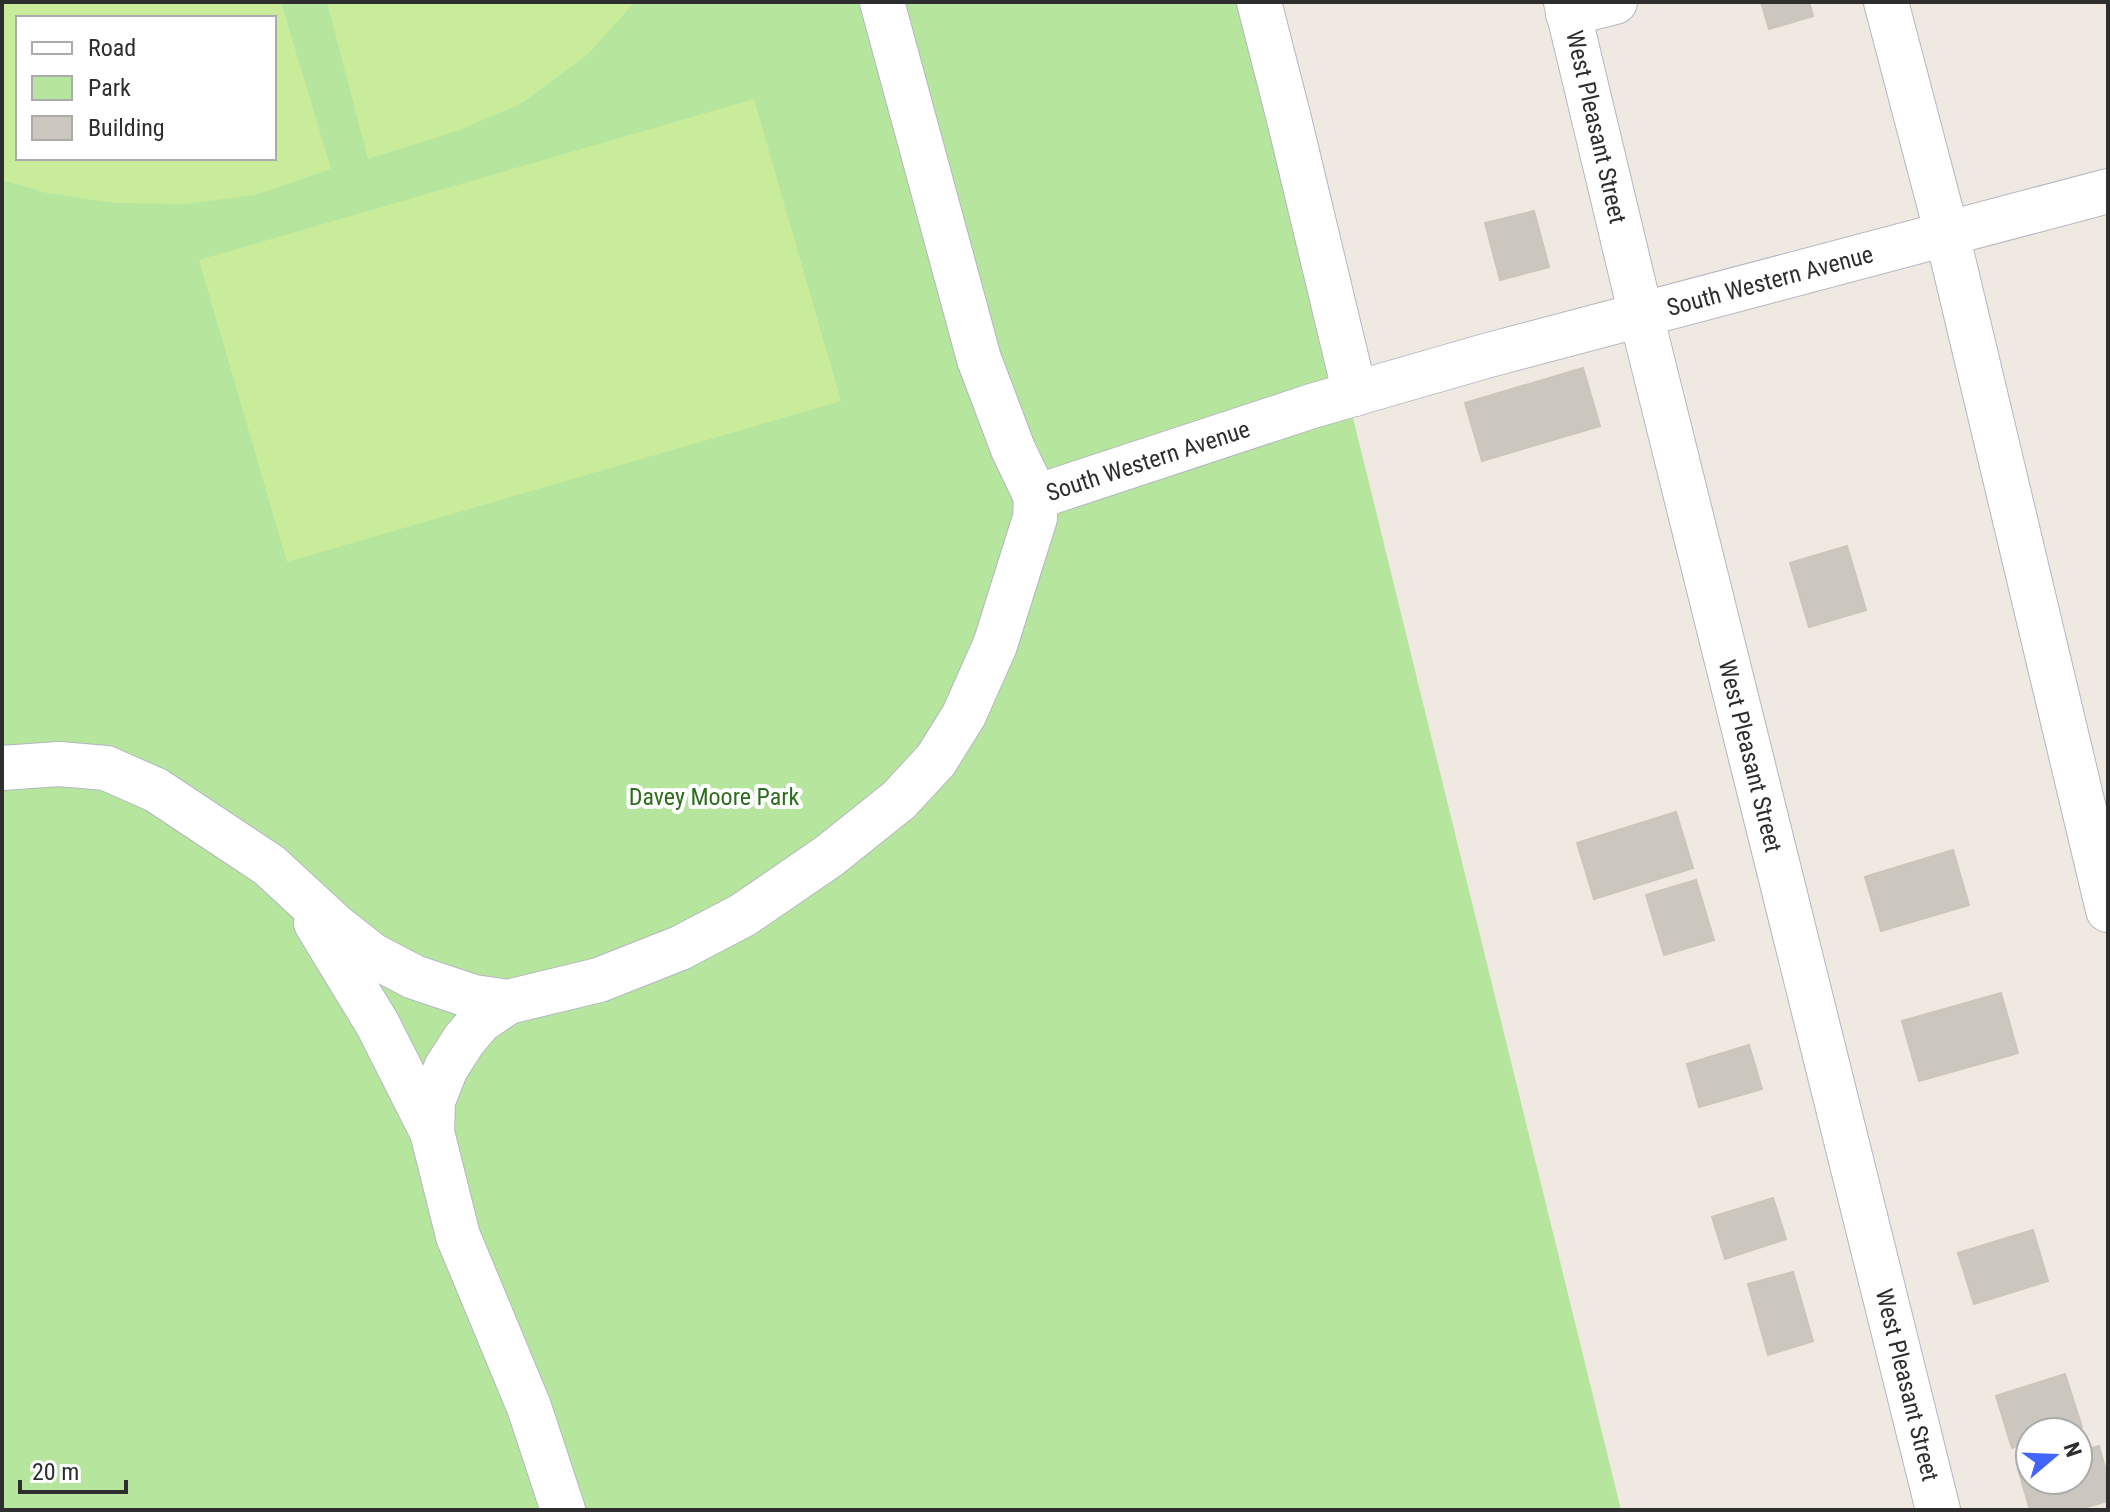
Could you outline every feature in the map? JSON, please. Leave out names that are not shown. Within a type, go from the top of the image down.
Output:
[{"type":"street","points":[[882,2],[979,359],[1013,449],[1036,497]]},
{"type":"street","points":[[1259,2],[1355,394]]},
{"type":"street","points":[[1567,8],[1615,2]]},
{"type":"street","points":[[1886,2],[1947,234],[2108,910]]},
{"type":"street","name":"West Pleasant Street","points":[[1567,8],[1938,1510]]},
{"type":"street","name":"South Western Avenue","points":[[2,768],[59,764],[106,768],[156,790],[269,865],[334,925],[372,955],[414,977],[474,997],[508,1002],[599,980],[680,948],[743,915],[829,856],[899,800],[936,760],[964,715],[995,645],[1035,518],[1036,497],[1312,406],[1489,355],[2108,191]]},
{"type":"street","points":[[299,893],[378,1025],[432,1132],[458,1236],[529,1407],[563,1510]]},
{"type":"street","points":[[432,1132],[433,1101],[446,1068],[480,1021],[508,1002]]},
{"type":"green space","name":"Davey Moore Park","points":[[2,2],[1251,2],[1621,1510],[2,1510]]},
{"type":"green space","points":[[2,2],[281,2],[331,169],[255,195],[186,204],[114,203],[47,193],[2,180]]},
{"type":"green space","points":[[327,2],[635,2],[586,56],[522,103],[460,130],[368,159]]},
{"type":"green space","points":[[754,99],[841,401],[287,562],[199,260]]},
{"type":"building","points":[[1761,2],[1809,2],[1813,16],[1769,29]]},
{"type":"building","points":[[1534,211],[1549,267],[1500,280],[1485,223]]},
{"type":"building","points":[[1583,368],[1600,426],[1482,461],[1465,403]]},
{"type":"building","points":[[1847,546],[1866,610],[1809,627],[1790,563]]},
{"type":"building","points":[[1676,812],[1693,868],[1594,899],[1577,843]]},
{"type":"building","points":[[1953,850],[1969,905],[1881,931],[1865,877]]},
{"type":"building","points":[[1696,880],[1714,940],[1664,955],[1646,895]]},
{"type":"building","points":[[2001,993],[2018,1053],[1919,1081],[1902,1021]]},
{"type":"building","points":[[1749,1045],[1762,1089],[1699,1107],[1687,1064]]},
{"type":"building","points":[[1773,1198],[1786,1239],[1725,1259],[1712,1217]]},
{"type":"building","points":[[2033,1230],[2048,1281],[1974,1304],[1958,1253]]},
{"type":"building","points":[[1793,1272],[1813,1341],[1768,1355],[1748,1284]]},
{"type":"building","points":[[2065,1374],[2078,1416],[2014,1416],[2012,1448],[1996,1396]]},
{"type":"building","points":[[2099,1446],[2108,1478],[2108,1501],[2076,1510],[2030,1510],[2026,1496],[2094,1496],[2094,1447]]}]
